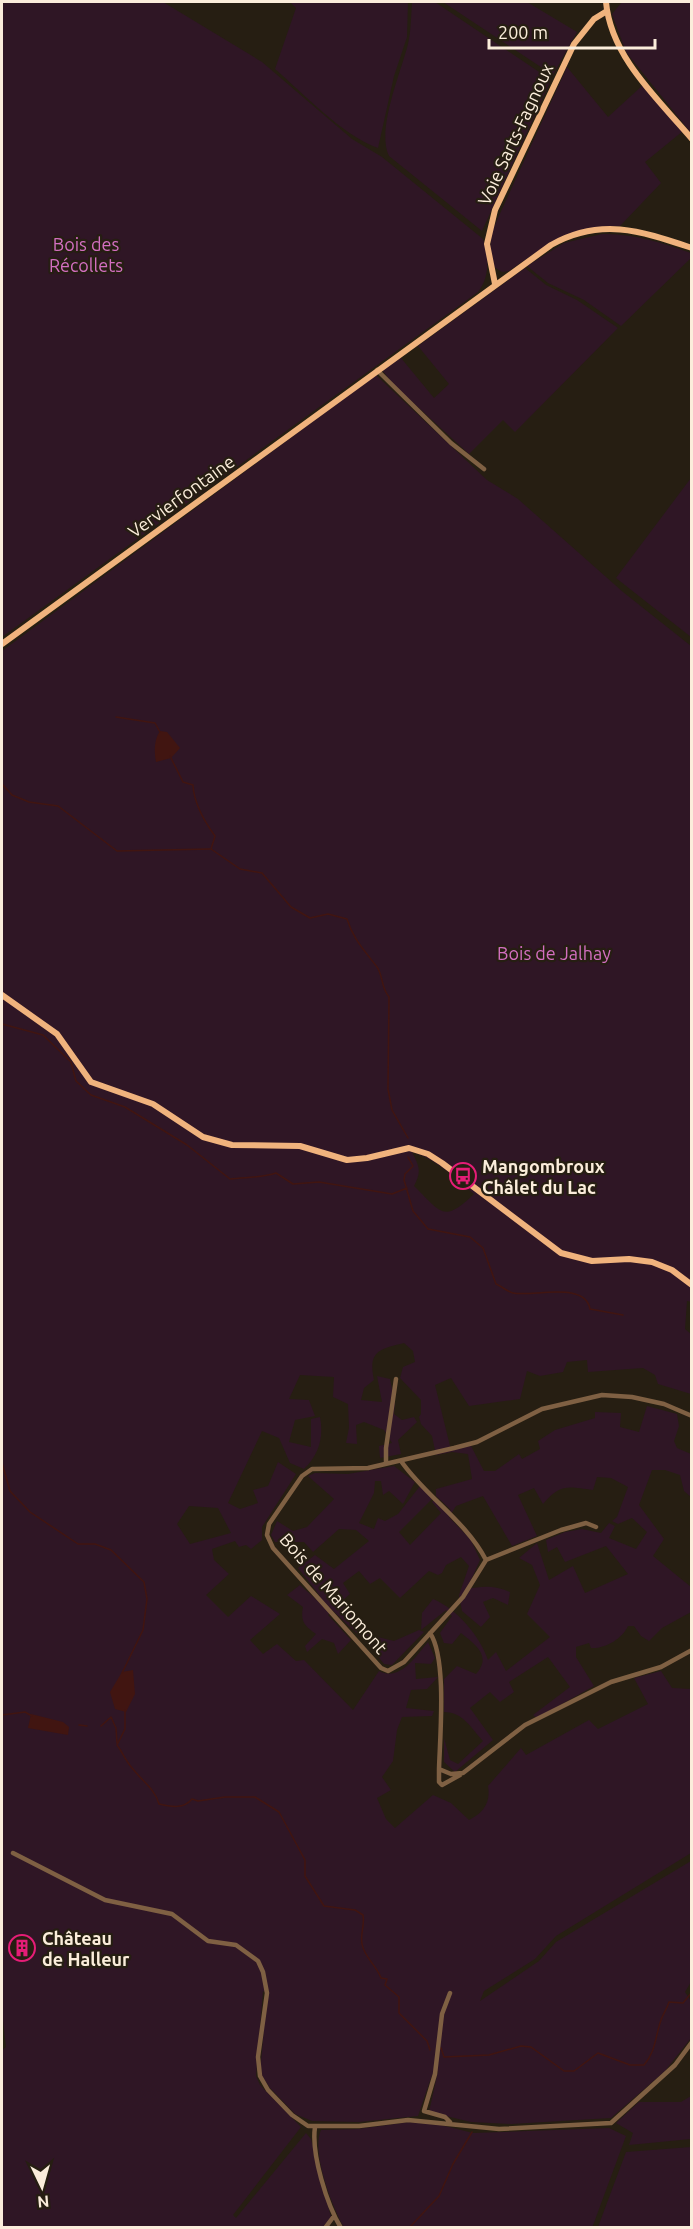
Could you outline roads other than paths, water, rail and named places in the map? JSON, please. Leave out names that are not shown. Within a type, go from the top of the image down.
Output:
[{"type":"main road","points":[[606,2],[615,39],[625,57],[692,139]]},
{"type":"main road","name":"Voie Sarts-Fagnoux","points":[[495,284],[487,244],[495,210],[574,44],[594,19],[607,12]]},
{"type":"main road","name":"Vervierfontaine","points":[[2,644],[551,245],[589,230],[627,229],[692,248]]},
{"type":"main road","points":[[2,995],[57,1034],[91,1083],[153,1104],[188,1130],[207,1139],[232,1145],[300,1146],[347,1160],[367,1158],[402,1149],[422,1152],[442,1163],[561,1253],[592,1261],[629,1259],[652,1262],[672,1270],[692,1285]]},
{"type":"street","points":[[377,370],[451,443],[484,469]]},
{"type":"street","points":[[386,1462],[396,1379]]},
{"type":"street","name":"Bois de Mariomont","points":[[486,1560],[468,1591],[404,1662],[394,1669],[381,1668],[273,1548],[267,1535],[270,1524],[308,1471],[317,1468],[368,1468],[477,1442],[542,1409],[602,1395],[632,1397],[664,1404],[692,1416]]},
{"type":"street","points":[[401,1461],[467,1530],[486,1560],[561,1530],[586,1523],[596,1527]]},
{"type":"street","points":[[430,1633],[435,1640],[440,1661],[439,1782],[442,1785],[462,1773],[525,1725],[610,1682],[661,1667],[692,1650]]},
{"type":"street","points":[[439,1768],[451,1774],[462,1773]]},
{"type":"street","points":[[13,1853],[105,1900],[172,1914],[208,1941],[236,1945],[258,1961],[266,1981],[267,1994],[258,2057],[263,2084],[292,2115],[308,2126],[359,2126],[408,2120],[450,2122],[499,2129],[611,2123],[675,2065],[692,2042]]},
{"type":"street","points":[[450,1993],[442,2014],[435,2074],[424,2111],[445,2117],[450,2122]]},
{"type":"street","points":[[315,2127],[314,2143],[334,2216],[341,2228]]},
{"type":"street","points":[[325,2228],[334,2216]]},
{"type":"waterway","points":[[116,717],[155,723],[160,732]]},
{"type":"waterway","points":[[170,756],[183,782],[193,785],[200,812],[215,836],[211,849],[240,869],[262,873],[291,907],[310,918],[328,914],[347,919],[356,939],[377,967],[389,997],[388,1089],[392,1110],[408,1138]]},
{"type":"waterway","points":[[2,784],[12,795],[29,802],[58,806],[117,851],[210,849]]},
{"type":"waterway","points":[[2,1024],[43,1035],[71,1062],[76,1081],[91,1095],[125,1107],[187,1145],[230,1179],[276,1173],[293,1184],[319,1182],[392,1194],[407,1188]]},
{"type":"waterway","points":[[408,1157],[413,1166],[405,1174],[404,1180],[413,1211],[428,1229],[470,1237],[483,1248],[496,1284],[513,1293],[557,1292],[579,1295],[586,1300],[590,1309],[623,1315]]},
{"type":"waterway","points":[[2,1463],[10,1491],[30,1512],[78,1544],[95,1544],[111,1550],[144,1582],[147,1599],[143,1630],[122,1673]]},
{"type":"waterway","points":[[125,1710],[125,1729],[117,1745],[131,1766],[155,1794],[159,1804],[177,1806],[192,1799],[198,1801],[225,1797],[255,1797],[279,1812],[305,1860],[305,1876],[324,1906],[355,1910],[363,1915],[363,1949],[381,1978],[387,1979],[385,1985],[399,1997],[399,2013],[427,2041],[430,2050]]},
{"type":"waterway","points":[[2,1715],[25,1712],[32,1716]]},
{"type":"waterway","points":[[101,1726],[111,1717],[116,1728],[117,1743]]},
{"type":"waterway","points":[[79,1725],[87,1726]]},
{"type":"waterway","points":[[441,2048],[444,2057],[489,2055],[521,2046],[531,2047],[564,2071],[574,2071],[598,2053],[630,2065],[644,2065],[653,2049],[669,2002],[683,2003],[692,1992]]},
{"type":"waterway","points":[[409,2228],[439,2196],[453,2164],[472,2132]]},
{"type":"place","name":"Mangombroux Châlet du Lac","points":[[463,1176]]},
{"type":"place","name":"Château de Halleur","points":[[22,1948]]},
{"type":"park label","name":"Bois des Récollets","points":[[86,254]]},
{"type":"park label","name":"Bois de Jalhay","points":[[554,953]]}]
